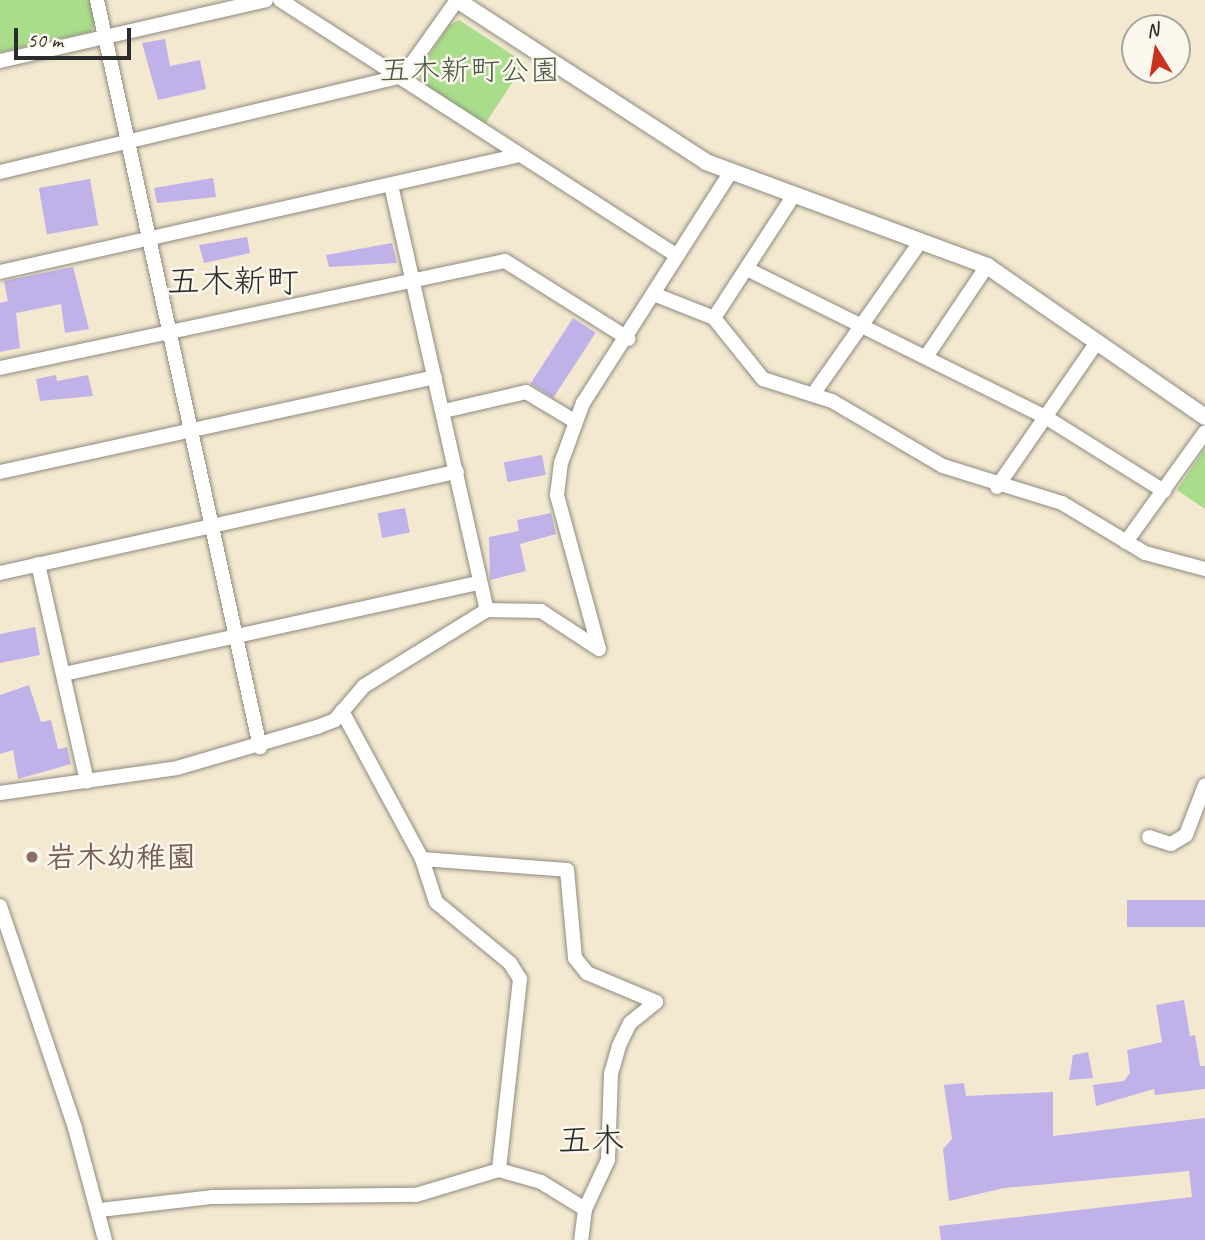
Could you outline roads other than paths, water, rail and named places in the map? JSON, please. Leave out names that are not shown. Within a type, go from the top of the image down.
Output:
[{"type":"street","points":[[97,0],[152,240],[210,526],[239,633],[260,747]]},
{"type":"street","points":[[0,61],[266,0]]},
{"type":"street","points":[[280,0],[403,76],[677,256]]},
{"type":"street","points":[[0,172],[128,139],[403,76],[457,0],[730,173],[987,266],[1205,417]]},
{"type":"street","points":[[0,272],[152,240],[520,155]]},
{"type":"street","points":[[0,793],[87,782],[260,747],[335,720],[364,686],[487,610],[541,611],[599,649],[557,495],[573,420],[629,339],[677,256],[730,173]]},
{"type":"street","points":[[391,185],[444,411],[477,583],[487,610]]},
{"type":"street","points":[[714,318],[749,270],[794,195]]},
{"type":"street","points":[[814,393],[920,241]]},
{"type":"street","points":[[0,368],[172,334],[413,279],[505,261],[629,339]]},
{"type":"street","points":[[926,357],[987,266]]},
{"type":"street","points":[[749,270],[863,323],[1047,418],[1164,491]]},
{"type":"street","points":[[656,295],[714,318],[763,379],[814,393],[943,466],[997,487],[1062,503],[1126,542],[1205,569]]},
{"type":"street","points":[[997,487],[1097,342]]},
{"type":"street","points":[[0,472],[435,377]]},
{"type":"street","points":[[444,411],[526,392],[573,420]]},
{"type":"street","points":[[1126,542],[1205,432]]},
{"type":"street","points":[[0,573],[457,472]]},
{"type":"street","points":[[38,564],[87,782]]},
{"type":"street","points":[[64,674],[239,633],[477,583]]},
{"type":"street","points":[[342,711],[422,859],[436,902],[510,964],[520,979],[499,1170]]},
{"type":"street","points":[[1149,837],[1171,844],[1186,835],[1205,785]]},
{"type":"street","points":[[422,859],[567,870],[575,958],[587,973],[656,1002],[630,1023],[611,1074],[608,1160],[585,1209],[581,1240]]},
{"type":"street","points":[[0,906],[6,942],[100,1210],[105,1240]]},
{"type":"street","points":[[100,1210],[214,1197],[416,1195],[499,1170],[541,1182],[585,1209]]},
{"type":"place","name":"岩木幼稚園","points":[[32,857]]},
{"type":"district","name":"五木新町","points":[[233,282]]},
{"type":"district","name":"五木","points":[[591,1141]]},
{"type":"park label","name":"五木新町公園","points":[[470,70]]}]
